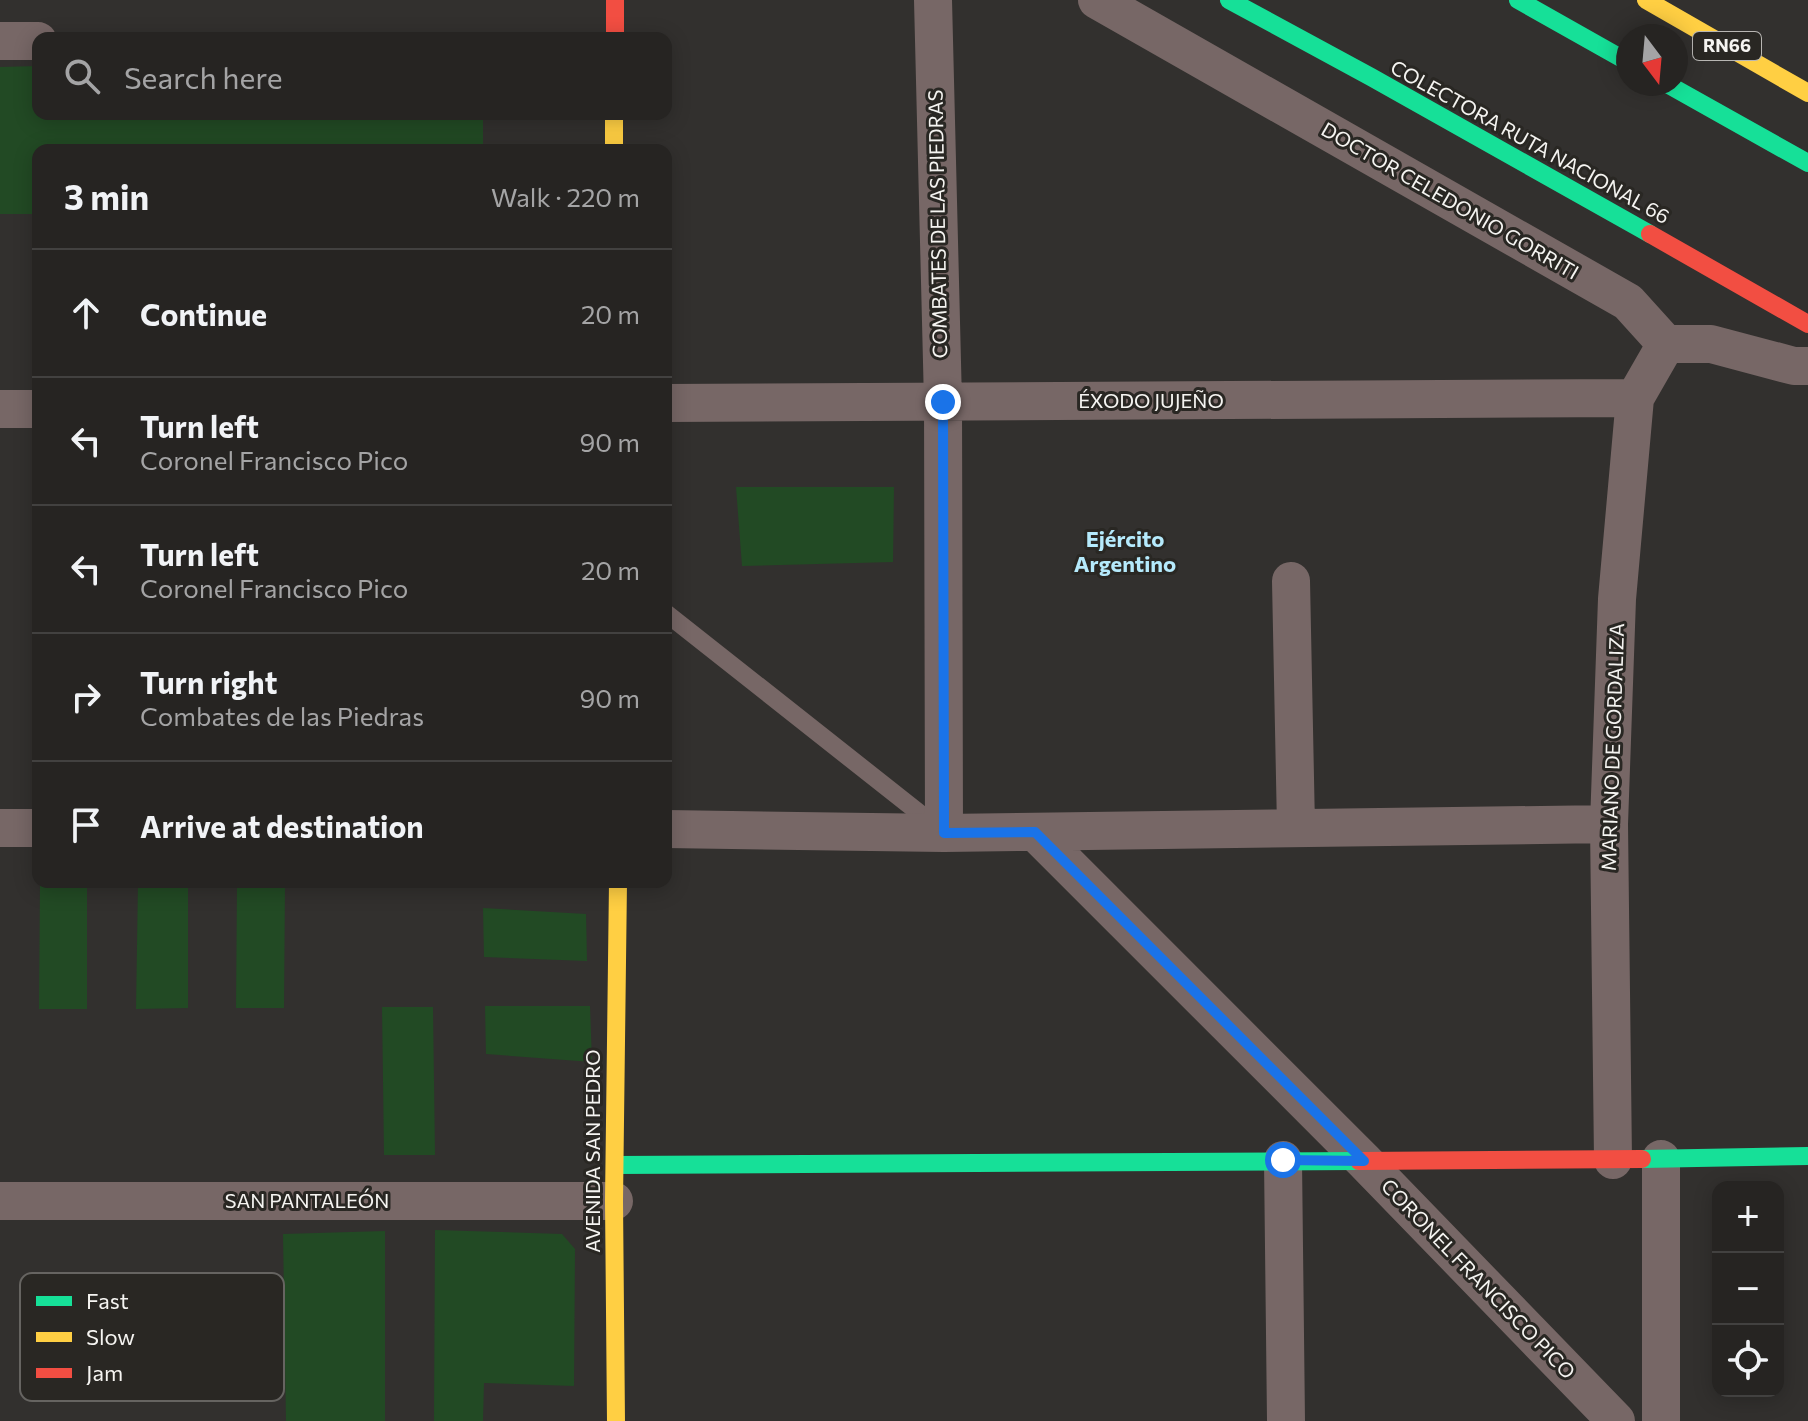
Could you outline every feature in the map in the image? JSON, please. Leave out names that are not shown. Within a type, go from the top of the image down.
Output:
[{"type":"main road","points":[[615,0],[615,32]]},
{"type":"main road","name":"COLECTORA RUTA NACIONAL 66","points":[[1229,0],[1808,324]]},
{"type":"main road","points":[[1518,0],[1616,55]]},
{"type":"main road","name":"RN66","points":[[1646,0],[1808,93]]},
{"type":"main road","points":[[1688,96],[1808,163]]},
{"type":"main road","points":[[614,120],[614,144]]},
{"type":"main road","name":"AVENIDA SAN PEDRO","points":[[616,1421],[614,1183],[618,888]]},
{"type":"main road","points":[[614,1183],[1283,1160],[1613,1160],[1808,1156]]},
{"type":"street","name":"COMBATES DE LAS PIEDRAS","points":[[933,0],[943,402],[944,833]]},
{"type":"street","name":"DOCTOR CELEDONIO GORRITI","points":[[1097,0],[1628,302],[1666,344]]},
{"type":"street","points":[[0,41],[32,41]]},
{"type":"street","points":[[1666,344],[1711,344],[1794,366],[1808,366]]},
{"type":"street","name":"MARIANO DE GORDALIZA","points":[[1613,1160],[1609,824],[1617,599],[1635,398],[1666,344]]},
{"type":"street","name":"ÉXODO JUJEÑO","points":[[672,403],[1635,398]]},
{"type":"street","points":[[0,409],[32,409]]},
{"type":"street","points":[[1291,581],[1296,827]]},
{"type":"street","points":[[672,829],[944,833],[1609,824]]},
{"type":"street","points":[[0,828],[32,828]]},
{"type":"street","name":"CORONEL FRANCISCO PICO","points":[[1035,832],[1364,1161],[1616,1421]]},
{"type":"street","points":[[1661,1159],[1661,1421]]},
{"type":"street","points":[[1283,1160],[1286,1421]]},
{"type":"street","name":"SAN PANTALEÓN","points":[[0,1201],[614,1183]]},
{"type":"lane","points":[[672,618],[944,833]]},
{"type":"green space","points":[[32,66],[32,120],[483,120],[483,144],[32,144],[32,214],[0,214],[0,67]]},
{"type":"green space","points":[[736,487],[894,487],[893,562],[742,566]]},
{"type":"green space","points":[[40,888],[87,888],[87,1009],[39,1009]]},
{"type":"green space","points":[[138,888],[188,888],[188,1008],[136,1009]]},
{"type":"green space","points":[[237,888],[285,888],[284,1008],[236,1008]]},
{"type":"green space","points":[[483,908],[586,914],[587,961],[484,957]]},
{"type":"green space","points":[[485,1006],[590,1006],[592,1062],[486,1054]]},
{"type":"green space","points":[[382,1007],[433,1007],[435,1155],[384,1155]]},
{"type":"green space","points":[[435,1230],[562,1234],[575,1249],[574,1386],[484,1383],[483,1421],[434,1421]]},
{"type":"green space","points":[[385,1231],[385,1421],[286,1421],[283,1234]]},
{"type":"traffic: fast","points":[[1229,0],[1650,234]]},
{"type":"traffic: fast","points":[[1518,0],[1616,55]]},
{"type":"traffic: fast","points":[[1688,96],[1808,163]]},
{"type":"traffic: fast","points":[[1642,1159],[1808,1156]]},
{"type":"traffic: fast","points":[[615,1165],[1359,1161]]},
{"type":"traffic: slow","points":[[1646,0],[1808,93]]},
{"type":"traffic: slow","points":[[614,120],[614,144]]},
{"type":"traffic: slow","points":[[616,1421],[614,1201],[618,888]]},
{"type":"traffic: jam","points":[[615,0],[615,32]]},
{"type":"traffic: jam","points":[[1650,234],[1808,324]]},
{"type":"traffic: jam","points":[[1359,1161],[1642,1159]]},
{"type":"district","name":"Ejército Argentino","points":[[1125,552]]},
{"type":"route","points":[[943,402],[944,833],[1035,832],[1364,1161],[1283,1160]]}]
